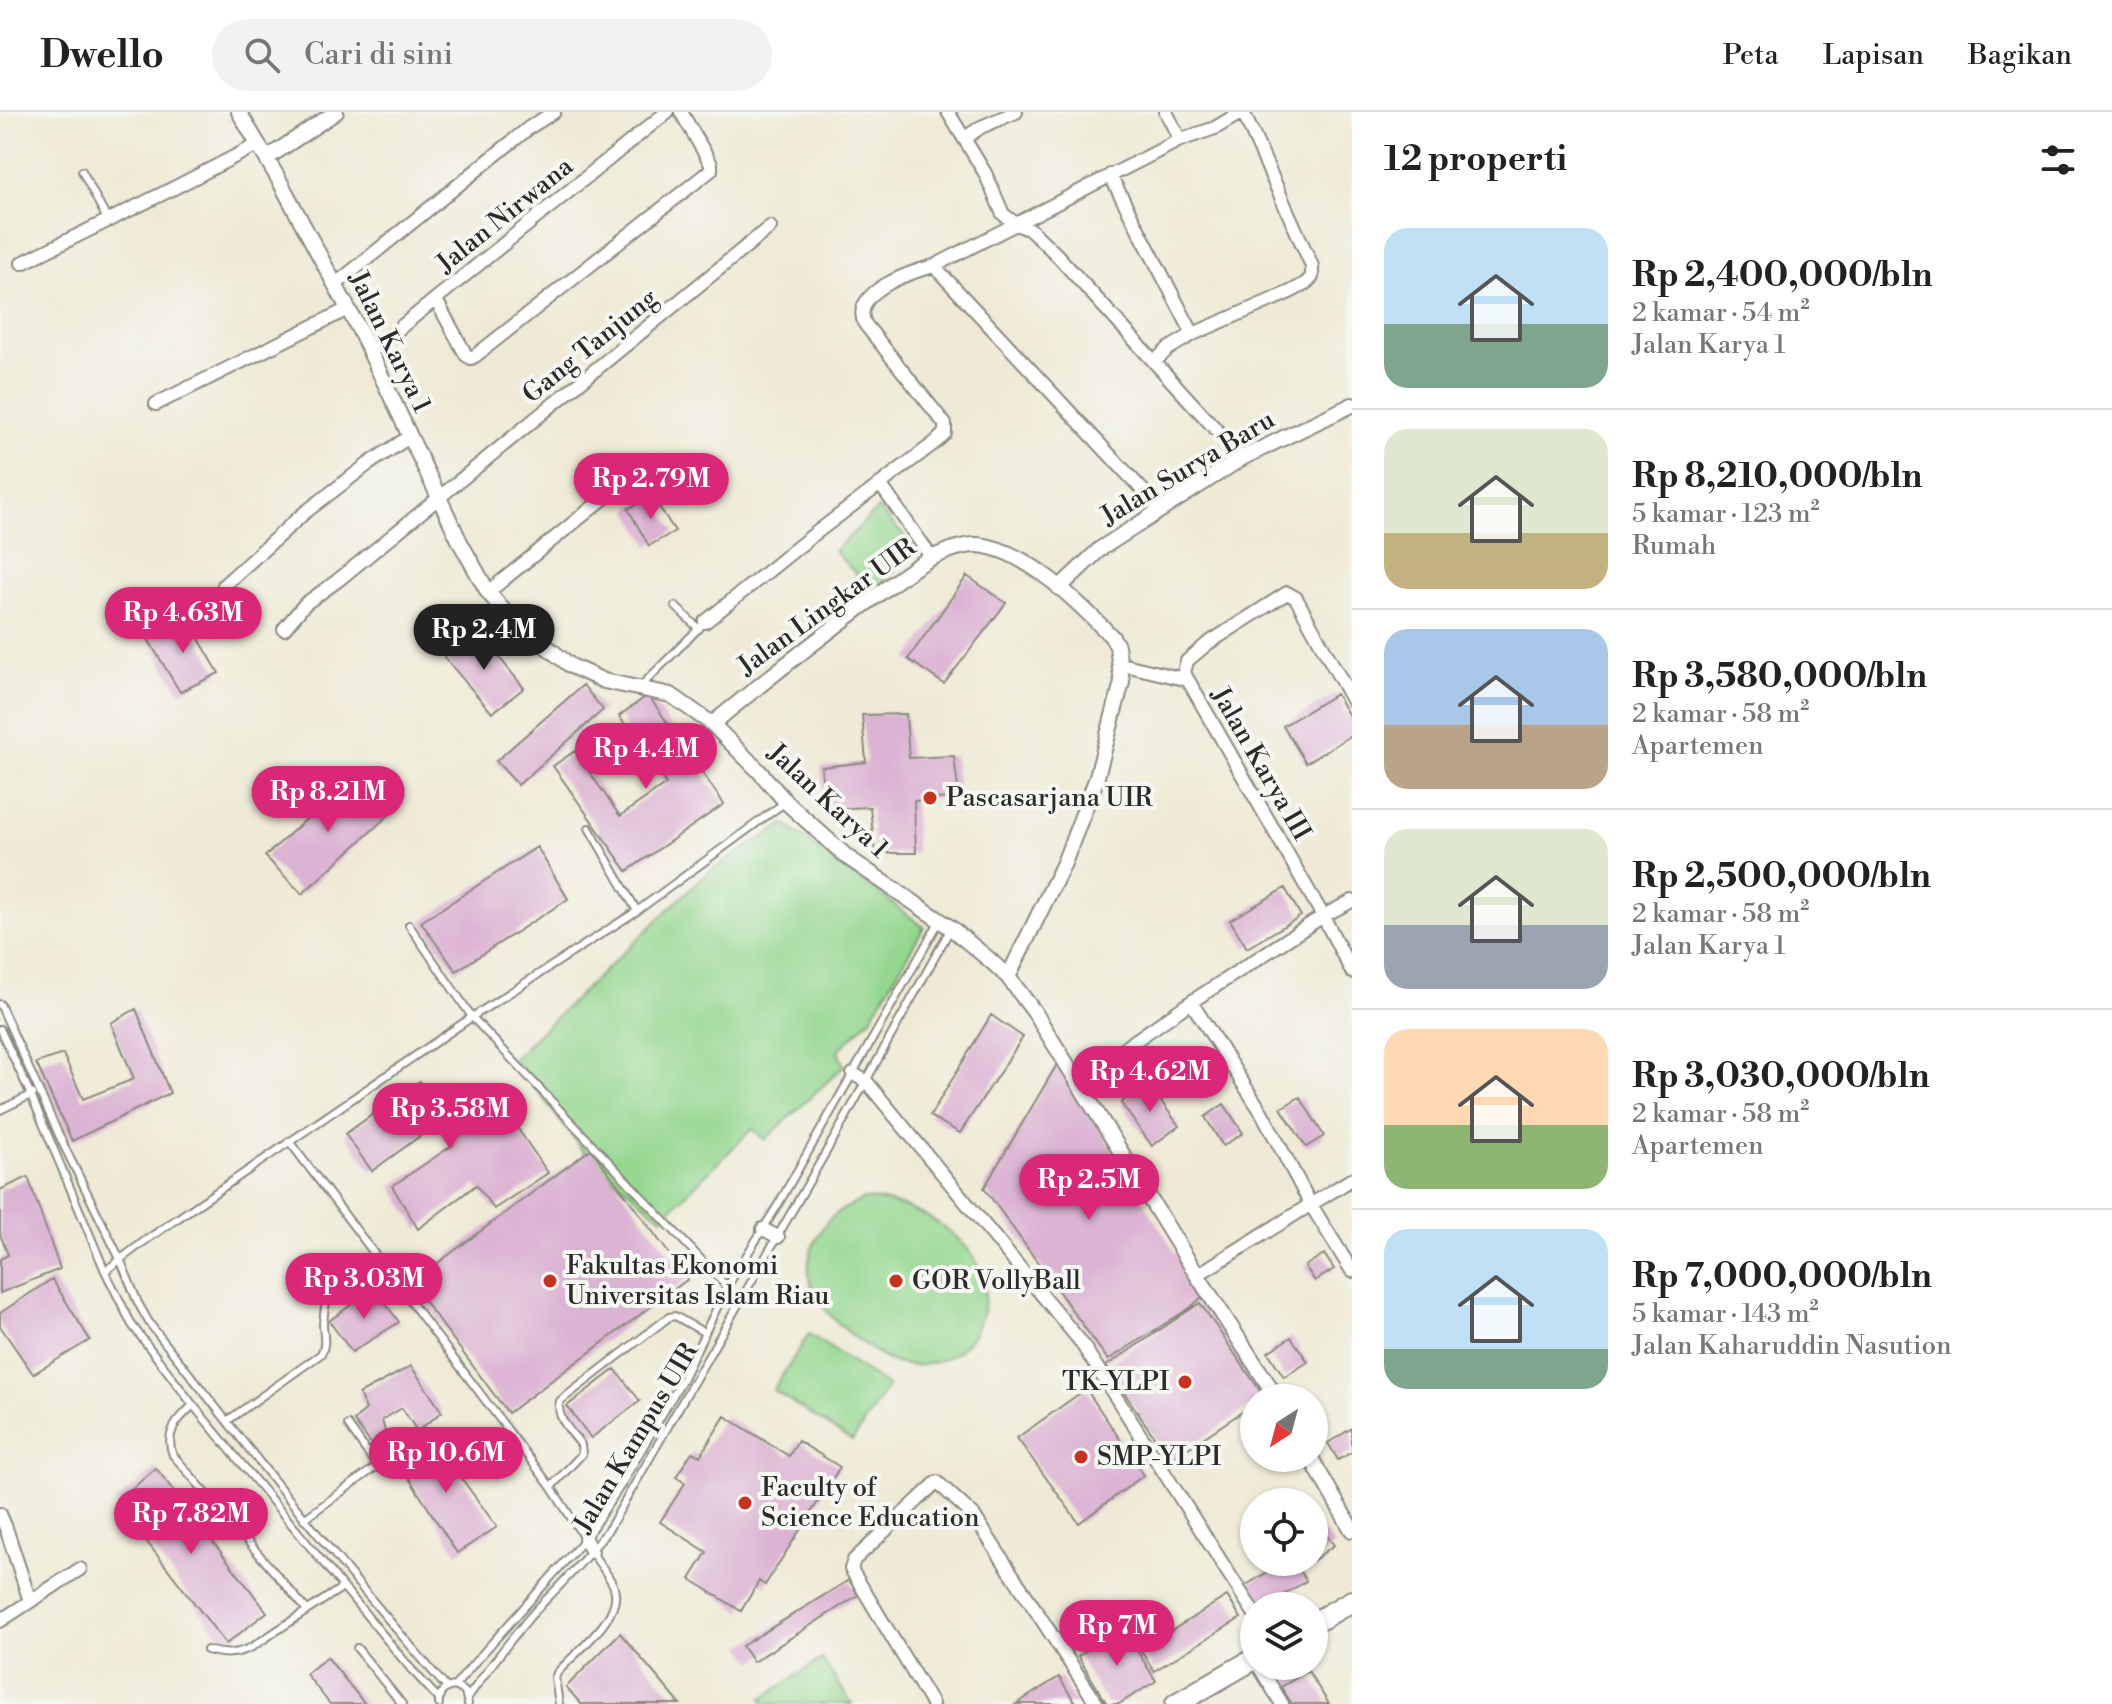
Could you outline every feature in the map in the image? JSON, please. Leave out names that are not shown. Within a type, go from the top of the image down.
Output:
[{"type":"highway","points":[[1328,1615],[1352,1601]]},
{"type":"highway","points":[[1328,1629],[1352,1615]]},
{"type":"highway","points":[[1176,1704],[1240,1673]]},
{"type":"highway","points":[[1204,1704],[1240,1678]]},
{"type":"street","name":"Jalan Karya 1","points":[[239,112],[336,284],[461,544],[488,592],[509,617],[571,666],[604,681],[671,695],[712,724],[786,802],[854,863],[946,924],[1008,977],[1035,1013],[1268,1384]]},
{"type":"street","points":[[267,158],[336,112]]},
{"type":"street","points":[[336,284],[530,127],[554,112]]},
{"type":"street","points":[[642,112],[649,126]]},
{"type":"street","name":"Jalan Nirwana","points":[[370,352],[667,112]]},
{"type":"street","points":[[436,300],[466,355],[471,358],[475,356],[711,170],[711,164],[681,112]]},
{"type":"street","points":[[948,112],[985,173],[1003,214],[1031,230],[1055,253],[1242,458]]},
{"type":"street","points":[[965,138],[981,127],[1016,112]]},
{"type":"street","points":[[1166,112],[1180,140]]},
{"type":"street","points":[[702,626],[808,539],[937,441],[946,429],[861,316],[861,309],[886,284],[907,273],[934,266],[1180,140],[1215,128],[1243,112],[1312,266],[1312,277],[1290,292],[1193,334],[1154,362]]},
{"type":"street","points":[[22,263],[259,144]]},
{"type":"street","points":[[1110,175],[1193,334]]},
{"type":"street","name":"Gang Tanjung","points":[[284,629],[305,604],[770,227]]},
{"type":"street","points":[[934,266],[1161,510]]},
{"type":"street","points":[[156,404],[348,309]]},
{"type":"street","name":"Jalan Surya Baru","points":[[1059,588],[1100,549],[1242,458],[1352,405]]},
{"type":"street","points":[[224,585],[303,514],[409,437]]},
{"type":"street","points":[[488,592],[645,465]]},
{"type":"street","points":[[880,484],[932,558]]},
{"type":"street","name":"Jalan Lingkar UIR","points":[[712,724],[811,644],[910,572],[932,558],[977,545],[1006,552],[1024,561],[1059,588],[1112,637],[1121,664]]},
{"type":"street","points":[[1188,680],[1184,673],[1187,661],[1207,644],[1287,593],[1296,598],[1352,700]]},
{"type":"street","points":[[1008,977],[1064,863],[1096,780],[1122,682],[1121,664]]},
{"type":"street","name":"Jalan Karya III","points":[[1121,664],[1188,680],[1352,972]]},
{"type":"street","points":[[1077,1081],[1191,1002],[1323,916],[1352,901]]},
{"type":"street","points":[[1191,1002],[1262,1113],[1311,1205],[1352,1271]]},
{"type":"street","points":[[853,1074],[866,1081],[1080,1341],[1241,1592]]},
{"type":"street","points":[[1197,1275],[1352,1179]]},
{"type":"street","points":[[763,1229],[778,1237]]},
{"type":"street","points":[[1319,1472],[1352,1530]]},
{"type":"street","points":[[932,1704],[851,1569],[854,1560],[937,1482],[974,1516],[1097,1704]]},
{"type":"street","points":[[0,1514],[30,1601]]},
{"type":"street","points":[[585,1539],[592,1552]]},
{"type":"street","points":[[0,1621],[80,1569]]},
{"type":"street","points":[[1268,1680],[1282,1704]]},
{"type":"lane","points":[[82,171],[108,221]]},
{"type":"lane","points":[[639,688],[702,626],[675,606]]},
{"type":"lane","points":[[105,1271],[472,1017],[637,911],[786,802]]},
{"type":"lane","points":[[589,828],[637,911]]},
{"type":"lane","name":"Jalan Kampus UIR","points":[[455,1686],[585,1539],[621,1485],[675,1393],[727,1287],[946,924]]},
{"type":"lane","name":"Jalan Kampus UIR","points":[[468,1701],[497,1655],[592,1552],[610,1527],[866,1081],[946,924]]},
{"type":"lane","points":[[409,925],[472,1017],[727,1287]]},
{"type":"lane","points":[[0,1004],[150,1324],[304,1519],[447,1688]]},
{"type":"lane","points":[[0,1029],[105,1271],[132,1325],[193,1405],[439,1702]]},
{"type":"lane","points":[[0,1110],[40,1091]]},
{"type":"lane","points":[[289,1141],[551,1487],[585,1539]]},
{"type":"lane","points":[[227,1421],[321,1354],[324,1348],[325,1304],[333,1291],[380,1260]]},
{"type":"lane","points":[[551,1487],[583,1450],[558,1414],[560,1401],[669,1317],[675,1316],[705,1333]]},
{"type":"lane","points":[[193,1405],[177,1420],[171,1431],[169,1445],[173,1455],[307,1610]]},
{"type":"lane","points":[[304,1519],[377,1466],[348,1425]]},
{"type":"lane","points":[[559,1704],[555,1678],[595,1635],[608,1618],[615,1600],[614,1587],[592,1552]]},
{"type":"lane","points":[[207,1650],[236,1655],[343,1587]]},
{"type":"lane","points":[[357,1648],[402,1704]]},
{"type":"lane","points":[[439,1702],[441,1694],[455,1686],[465,1692],[468,1701]]},
{"type":"green space","points":[[878,509],[917,549],[874,592],[834,551]]},
{"type":"green space","points":[[785,824],[924,927],[871,1018],[838,1051],[844,1066],[765,1140],[752,1129],[662,1218],[587,1156],[513,1058],[707,873]]},
{"type":"green space","name":"GOR VollyBall","points":[[864,1199],[914,1210],[958,1239],[974,1258],[983,1280],[984,1305],[975,1331],[959,1350],[948,1357],[924,1365],[886,1359],[845,1329],[816,1296],[809,1270],[810,1256],[817,1239],[832,1217]]},
{"type":"green space","points":[[809,1334],[888,1386],[852,1441],[773,1390]]},
{"type":"green space","points":[[822,1659],[852,1704],[765,1704],[761,1699]]},
{"type":"building","points":[[652,496],[675,531],[649,546],[628,509]]},
{"type":"building","points":[[967,576],[1006,603],[944,684],[908,659]]},
{"type":"building","points":[[185,615],[219,673],[180,692],[148,639]]},
{"type":"building","points":[[477,630],[524,688],[492,713],[444,657]]},
{"type":"building","points":[[583,685],[603,710],[518,785],[496,761]]},
{"type":"building","points":[[1336,694],[1352,721],[1352,735],[1306,763],[1283,726]]},
{"type":"building","points":[[648,695],[724,804],[627,871],[553,766],[575,751],[620,816],[666,784],[619,716]]},
{"type":"building","points":[[906,714],[909,758],[954,756],[959,797],[914,801],[916,853],[875,853],[870,807],[825,809],[821,767],[866,762],[862,715]]},
{"type":"building","points":[[357,774],[391,813],[302,894],[265,856]]},
{"type":"building","points":[[537,847],[568,899],[456,971],[421,922]]},
{"type":"building","points":[[1285,888],[1301,916],[1247,948],[1230,920]]},
{"type":"building","points":[[136,1009],[170,1093],[72,1141],[36,1063],[63,1054],[83,1099],[134,1079],[111,1023]]},
{"type":"building","points":[[991,1015],[1023,1037],[960,1133],[930,1116]]},
{"type":"building","points":[[1059,1061],[1202,1297],[1108,1360],[984,1188]]},
{"type":"building","points":[[420,1081],[445,1118],[489,1086],[548,1173],[494,1209],[476,1185],[418,1229],[392,1186],[453,1145],[438,1123],[372,1171],[345,1134]]},
{"type":"building","points":[[1148,1083],[1179,1126],[1152,1146],[1121,1103]]},
{"type":"building","points":[[1300,1097],[1324,1136],[1306,1147],[1281,1108]]},
{"type":"building","points":[[1224,1104],[1243,1133],[1223,1146],[1205,1117]]},
{"type":"building","name":"Fakultas Ekonomi Universitas Islam Riau","points":[[591,1149],[688,1279],[508,1413],[411,1283]]},
{"type":"building","points":[[28,1177],[60,1269],[0,1293],[0,1259],[8,1255],[0,1234],[0,1190]]},
{"type":"building","points":[[1324,1254],[1334,1269],[1315,1281],[1305,1266]]},
{"type":"building","points":[[52,1279],[90,1340],[33,1374],[0,1326],[0,1313]]},
{"type":"building","points":[[374,1288],[399,1322],[352,1352],[329,1321]]},
{"type":"building","name":"TK-YLPI","points":[[1200,1303],[1255,1384],[1240,1384],[1240,1413],[1170,1460],[1106,1366]]},
{"type":"building","points":[[1291,1337],[1308,1362],[1284,1377],[1268,1352]]},
{"type":"building","points":[[411,1366],[442,1412],[417,1431],[402,1408],[382,1420],[386,1435],[372,1445],[354,1421],[366,1409],[359,1394]]},
{"type":"building","points":[[615,1369],[640,1401],[591,1438],[567,1406]]},
{"type":"building","name":"SMP-YLPI","points":[[1086,1389],[1144,1475],[1079,1523],[1017,1438]]},
{"type":"building","name":"Faculty of Science Education","points":[[725,1416],[789,1456],[798,1441],[840,1467],[765,1585],[759,1581],[741,1611],[690,1579],[707,1552],[660,1522],[685,1483],[676,1477],[692,1452],[700,1456]]},
{"type":"building","points":[[1352,1428],[1352,1452],[1338,1460],[1328,1443]]},
{"type":"building","points":[[432,1438],[497,1527],[457,1553],[396,1458]]},
{"type":"building","points":[[156,1468],[267,1612],[226,1644],[116,1502]]},
{"type":"building","points":[[1261,1576],[1303,1576],[1306,1581],[1288,1592],[1246,1592],[1243,1587]]},
{"type":"building","points":[[849,1580],[858,1595],[753,1662],[742,1646]]},
{"type":"building","points":[[1227,1596],[1240,1616],[1154,1671],[1141,1650]]},
{"type":"building","points":[[1123,1628],[1156,1681],[1119,1704],[1107,1704],[1078,1656]]},
{"type":"building","points":[[620,1633],[680,1704],[581,1704],[566,1687]]},
{"type":"building","points":[[327,1657],[365,1704],[330,1704],[306,1674]]},
{"type":"building","points":[[1059,1677],[1076,1704],[1016,1704]]},
{"type":"building","points":[[1293,1680],[1314,1680],[1329,1704],[1292,1704],[1281,1687]]},
{"type":"place","name":"Pascasarjana UIR","points":[[930,798]]},
{"type":"place","name":"Fakultas Ekonomi Universitas Islam Riau","points":[[550,1281]]},
{"type":"place","name":"GOR VollyBall","points":[[896,1281]]},
{"type":"place","name":"TK-YLPI","points":[[1185,1382]]},
{"type":"place","name":"SMP-YLPI","points":[[1081,1457]]},
{"type":"place","name":"Faculty of Science Education","points":[[745,1503]]}]
